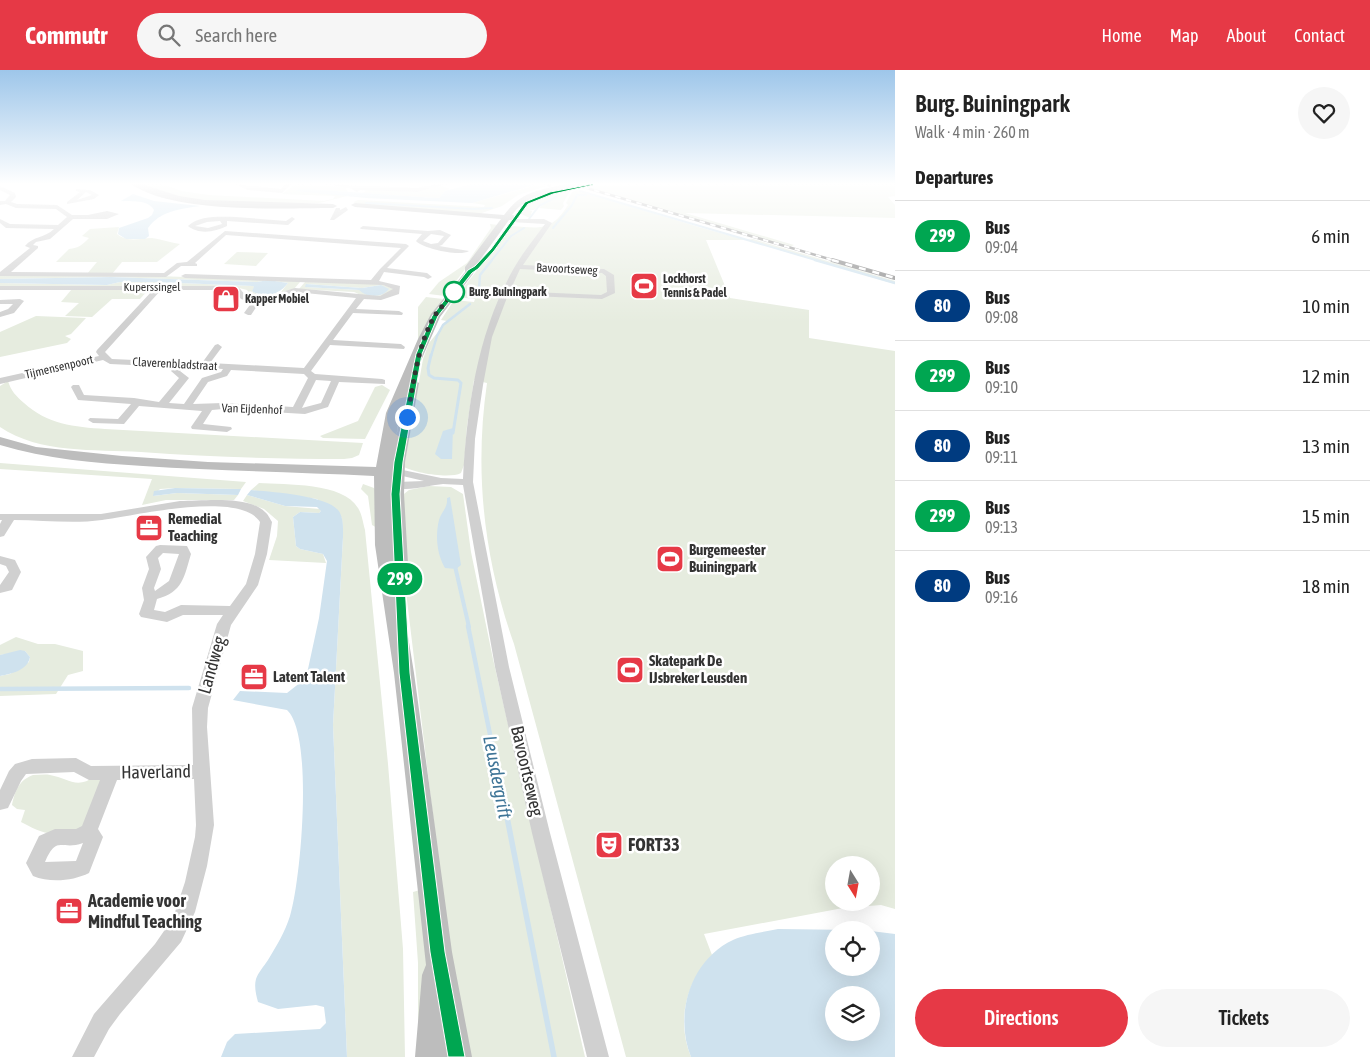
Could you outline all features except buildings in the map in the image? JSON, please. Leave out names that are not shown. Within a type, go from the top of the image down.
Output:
[{"type":"main road","points":[[457,1057],[438,952],[404,673],[390,478],[419,354],[435,316],[470,272],[492,250],[504,230]]},
{"type":"main road","points":[[0,441],[35,452],[208,466],[247,473],[360,479],[390,478]]},
{"type":"main road","points":[[0,450],[44,459],[96,462],[122,460]]},
{"type":"main road","points":[[430,1057],[438,952]]},
{"type":"street","points":[[2,274],[36,247],[49,246],[56,240],[48,238],[58,230]]},
{"type":"street","points":[[220,230],[225,233],[406,246],[420,244],[442,249],[466,251]]},
{"type":"street","points":[[389,230],[437,232],[448,235],[440,244],[433,246]]},
{"type":"street","name":"Bavoortseweg","points":[[544,230],[518,266],[488,337],[478,385],[470,439],[468,482],[502,667],[541,833],[598,1057]]},
{"type":"street","points":[[314,238],[321,231]]},
{"type":"street","points":[[188,264],[225,233]]},
{"type":"street","points":[[420,244],[423,235],[427,233]]},
{"type":"street","points":[[217,239],[246,234]]},
{"type":"street","points":[[374,282],[382,270],[406,246]]},
{"type":"street","name":"Kuperssingel","points":[[2,274],[166,275],[178,264],[188,264],[196,265],[185,276],[374,282],[392,285],[396,288],[396,292],[381,298],[361,297]]},
{"type":"street","name":"Bavoortseweg","points":[[505,293],[602,297],[611,293],[610,275],[604,271],[518,266]]},
{"type":"street","points":[[276,278],[284,269]]},
{"type":"street","points":[[382,270],[427,274],[428,277]]},
{"type":"street","points":[[248,312],[258,300],[277,299],[295,290],[302,281]]},
{"type":"street","points":[[104,357],[100,352],[160,287]]},
{"type":"street","name":"Kuperssingel","points":[[0,288],[236,288],[238,294],[246,299],[258,300]]},
{"type":"street","points":[[295,290],[351,294],[361,297],[328,342],[309,374],[336,379],[382,382]]},
{"type":"street","points":[[0,302],[20,301],[10,311],[0,316]]},
{"type":"street","points":[[349,311],[399,313]]},
{"type":"street","points":[[328,342],[401,348]]},
{"type":"street","points":[[204,366],[218,347]]},
{"type":"street","name":"Claverenbladstraat","points":[[104,357],[110,361],[229,367],[309,374]]},
{"type":"street","name":"Tijmensenpoort","points":[[0,380],[104,357]]},
{"type":"street","points":[[162,405],[184,378],[175,371],[181,365]]},
{"type":"street","points":[[187,406],[205,380],[224,374],[229,367]]},
{"type":"street","name":"Van Eijdenhof","points":[[296,410],[309,374]]},
{"type":"street","name":"Van Eijdenhof","points":[[76,387],[80,398],[209,408],[223,406],[305,411],[325,405],[336,379]]},
{"type":"street","points":[[93,420],[121,422],[137,403]]},
{"type":"street","name":"Van Eijdenhof","points":[[209,408],[196,427],[227,429]]},
{"type":"street","points":[[390,478],[427,484],[441,481],[468,482]]},
{"type":"street","name":"Landweg","points":[[5,517],[101,518],[125,512],[180,504],[235,504],[250,508],[261,514],[266,522],[266,533],[252,585],[224,624],[200,708],[199,727],[205,825],[186,910],[174,934],[104,1016],[82,1057]]},
{"type":"street","points":[[0,533],[5,517]]},
{"type":"street","points":[[0,560],[11,563],[15,572],[7,587],[0,589]]},
{"type":"street","points":[[150,596],[146,614],[151,616],[167,616],[181,610],[233,611]]},
{"type":"street","name":"Haverland","points":[[2,803],[15,776],[21,769],[32,766],[76,765],[89,773],[202,772]]},
{"type":"street","name":"Haverland","points":[[89,831],[111,773]]},
{"type":"shaded area","points":[[89,230],[118,230],[117,234],[125,238],[152,238],[180,244],[157,262],[122,262],[112,274],[87,274],[97,262],[56,262],[69,249],[78,247],[89,238],[82,236]]},
{"type":"shaded area","points":[[490,230],[494,230],[445,296],[429,294],[439,282],[467,263]]},
{"type":"shaded area","name":"Burgemeester Buiningpark","points":[[509,230],[710,230],[746,240],[706,240],[730,298],[809,310],[809,338],[895,351],[895,909],[880,905],[880,856],[825,856],[825,911],[827,911],[704,934],[712,955],[703,966],[690,990],[684,1016],[684,1029],[691,1057],[626,1057],[495,580],[484,515],[482,482],[483,416],[487,383],[474,380],[467,426],[464,465],[461,473],[456,475],[432,474],[404,467],[423,359],[429,343],[447,321],[441,320],[454,300],[474,302],[475,299],[456,297]]},
{"type":"shaded area","points":[[732,230],[743,230],[794,245],[790,247]]},
{"type":"shaded area","points":[[753,239],[895,281],[895,284],[746,240]]},
{"type":"shaded area","points":[[237,252],[268,253],[256,266],[224,264]]},
{"type":"shaded area","points":[[0,276],[160,276],[259,280],[284,279],[300,282],[294,289],[288,290],[284,296],[251,296],[247,290],[239,288],[0,287],[0,283],[107,285],[120,282],[155,282],[253,286],[255,287],[252,291],[266,295],[281,292],[288,283],[268,280],[257,282],[111,277],[0,279]]},
{"type":"shaded area","points":[[305,282],[381,284],[394,289],[383,296],[374,296],[383,294],[381,285],[362,288],[307,284],[306,287],[360,290],[370,295],[361,295],[354,292],[299,289]]},
{"type":"shaded area","points":[[72,289],[148,290],[140,299],[112,299],[92,317],[65,316],[79,303],[61,302]]},
{"type":"shaded area","points":[[426,297],[443,299],[418,341],[418,307]]},
{"type":"shaded area","points":[[36,316],[86,318],[71,334],[65,336],[71,339],[67,343],[0,357],[0,332]]},
{"type":"shaded area","points":[[8,381],[16,396],[42,416],[82,427],[363,443],[359,455],[344,459],[217,456],[86,450],[50,446],[16,436],[0,427],[0,386]]},
{"type":"shaded area","points":[[382,385],[390,390],[365,439],[323,438],[320,436],[358,421],[375,387]]},
{"type":"shaded area","points":[[0,463],[246,482],[241,489],[160,489],[153,496],[177,493],[238,495],[234,500],[166,500],[142,505],[152,479],[0,469]]},
{"type":"shaded area","points":[[259,483],[298,485],[340,493],[351,500],[358,508],[365,530],[388,764],[403,949],[405,1057],[347,1057],[333,725],[343,537],[342,518],[317,499],[251,490]]},
{"type":"shaded area","points":[[363,484],[374,488],[377,492],[379,529],[372,525],[368,496],[361,489]]},
{"type":"shaded area","points":[[429,486],[451,487],[463,494],[471,552],[493,659],[585,1057],[462,1057],[398,516],[400,497],[409,490]]},
{"type":"shaded area","points":[[247,495],[285,506],[320,509],[319,513],[300,512],[293,517],[296,546],[300,549],[323,554],[326,563],[269,560],[277,536],[278,521],[264,509],[243,501]]},
{"type":"shaded area","points":[[16,637],[38,644],[55,644],[83,651],[83,671],[68,675],[56,694],[0,696],[0,676],[10,674],[29,662],[30,657],[25,651],[0,655],[0,645]]},
{"type":"shaded area","points":[[33,775],[56,776],[78,783],[95,776],[103,777],[83,831],[51,834],[21,822],[25,810],[17,809],[12,805],[13,800],[21,783]]},
{"type":"shaded area","points":[[420,890],[426,954],[426,1021],[418,1057],[418,963],[413,892]]},
{"type":"water","points":[[119,230],[148,230],[149,236],[145,239],[126,239],[118,234]]},
{"type":"water","points":[[111,277],[257,282],[268,280],[288,283],[276,293],[262,295],[252,291],[253,286],[155,282],[120,282],[107,285],[0,283],[0,279]]},
{"type":"water","points":[[306,284],[362,288],[381,285],[389,289],[382,294],[370,296],[359,290],[305,287]]},
{"type":"water","points":[[453,428],[452,459],[441,459],[435,454],[443,431]]},
{"type":"water","points":[[175,488],[241,489],[238,495],[177,493],[153,496],[154,491]]},
{"type":"water","points":[[251,490],[297,495],[322,501],[338,510],[342,520],[343,537],[333,725],[347,1057],[221,1057],[227,1042],[235,1034],[320,1029],[326,1023],[324,1007],[316,1005],[278,1009],[258,1002],[255,988],[256,979],[283,933],[290,916],[294,898],[301,842],[303,777],[295,725],[287,710],[233,700],[240,691],[287,693],[301,682],[308,669],[319,618],[327,561],[323,554],[300,549],[296,546],[293,517],[300,512],[319,513],[321,511],[317,507],[285,506],[247,495]]},
{"type":"water","points":[[450,497],[461,565],[456,569],[445,568],[440,557],[438,545],[437,532],[439,520],[447,498]]},
{"type":"water","points":[[20,650],[25,651],[30,657],[26,665],[14,673],[0,676],[0,655]]},
{"type":"water","points":[[778,929],[825,930],[825,976],[880,976],[880,932],[895,934],[895,1057],[691,1057],[686,1041],[685,1007],[696,975],[718,949],[733,940]]},
{"type":"waterway","name":"Leusdergrift","points":[[491,261],[511,236],[521,230]]},
{"type":"waterway","points":[[713,230],[819,261]]},
{"type":"waterway","name":"Leusdergrift","points":[[476,296],[479,289],[480,275],[492,260]]},
{"type":"waterway","points":[[815,260],[895,283]]},
{"type":"waterway","name":"Leusdergrift","points":[[431,356],[437,336],[443,325],[470,304]]},
{"type":"waterway","name":"Leusdergrift","points":[[431,355],[428,368],[429,375],[434,378],[458,380],[461,383],[453,433]]},
{"type":"waterway","name":"Leusdergrift","points":[[455,566],[469,627]]},
{"type":"waterway","name":"Leusdergrift","points":[[468,626],[507,818]]},
{"type":"waterway","points":[[0,689],[189,688]]},
{"type":"waterway","name":"Leusdergrift","points":[[507,817],[554,1057]]},
{"type":"railway","points":[[730,230],[836,261]]},
{"type":"railway","points":[[832,260],[895,278]]},
{"type":"bus line","name":"299","points":[[457,1057],[438,952],[404,673],[396,494],[398,462],[419,354],[424,338],[435,316],[507,230]]},
{"type":"place","name":"Lockhorst Tennis & Padel","points":[[644,286]]},
{"type":"place","name":"Burg. Buiningpark","points":[[454,292]]},
{"type":"place","name":"Kapper Mobiel","points":[[226,299]]},
{"type":"place","name":"Remedial Teaching","points":[[149,528]]},
{"type":"place","name":"Burgemeester Buiningpark","points":[[670,559]]},
{"type":"place","name":"Skatepark De IJsbreker Leusden","points":[[630,670]]},
{"type":"place","name":"Latent Talent","points":[[254,677]]},
{"type":"place","name":"FORT33","points":[[609,845]]},
{"type":"place","name":"Academie voor Mindful Teaching","points":[[69,911]]},
{"type":"route","points":[[407,417],[419,354],[424,338],[435,316],[457,288],[454,292]]}]
